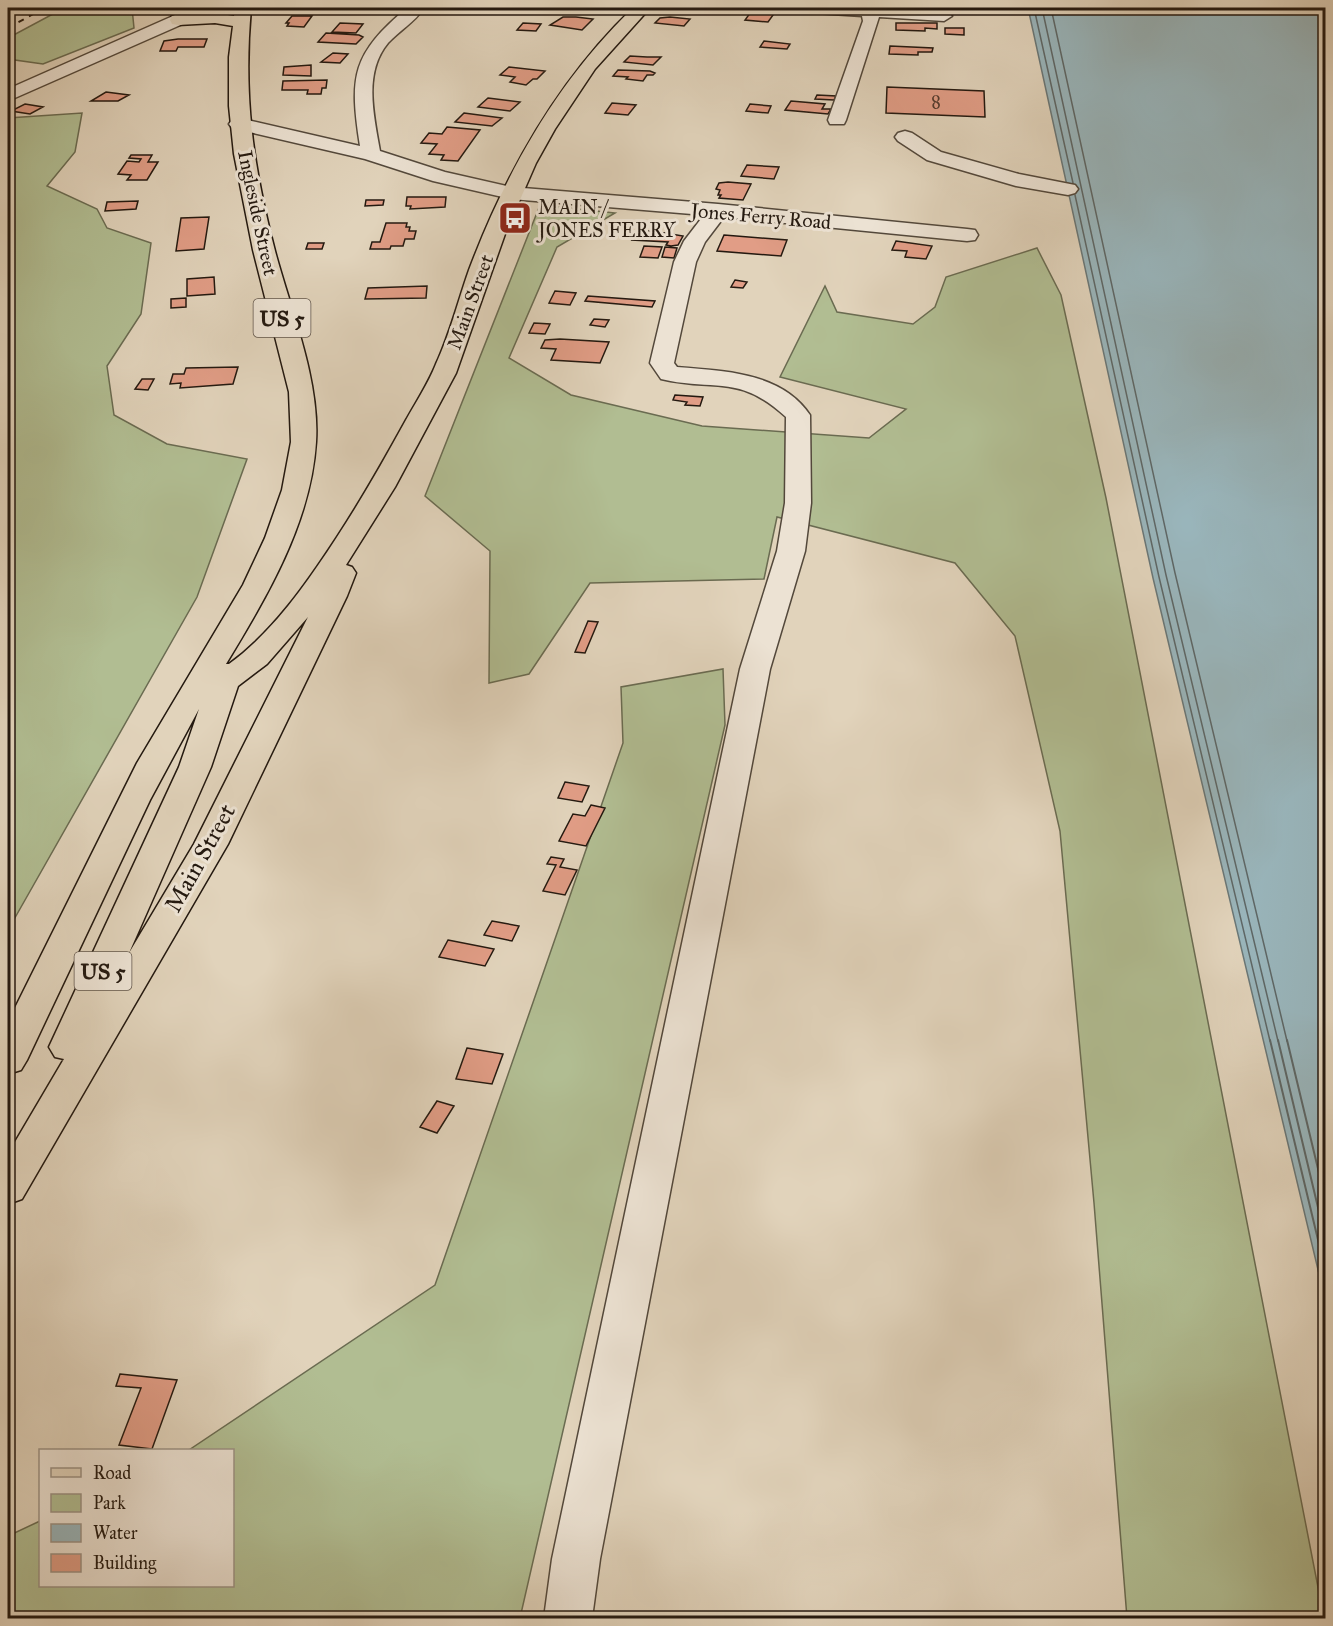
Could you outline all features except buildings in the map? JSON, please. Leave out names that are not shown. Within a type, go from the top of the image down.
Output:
[{"type":"main road","name":"Main Street","points":[[185,706],[225,681],[263,651],[298,611],[365,515],[448,365],[480,271],[511,194],[536,143],[577,80],[623,25],[642,8]]},
{"type":"main road","points":[[178,20],[242,15]]},
{"type":"main road","name":"Ingleside Street","points":[[8,1060],[153,762],[240,618],[278,541],[300,476],[305,412],[297,372],[262,245],[240,124],[236,82],[242,15]]},
{"type":"main road","name":"Main Street","points":[[8,1188],[211,844],[333,596],[365,515]]},
{"type":"main road","name":"Ingleside Street","points":[[195,767],[234,652],[240,618]]},
{"type":"main road","name":"Main Street","points":[[8,1174],[88,1006],[195,767]]},
{"type":"street","points":[[8,96],[204,8]]},
{"type":"street","points":[[371,154],[363,93],[366,68],[374,51],[416,8]]},
{"type":"street","points":[[815,8],[944,16]]},
{"type":"street","points":[[837,120],[871,21],[870,10]]},
{"type":"street","name":"Jones Ferry Road","points":[[240,124],[371,154],[440,177],[511,194],[718,210],[967,235]]},
{"type":"street","points":[[905,137],[934,156],[1016,180],[1068,189]]},
{"type":"street","points":[[568,1618],[576,1559],[755,669],[791,551],[798,503],[798,414],[759,387],[732,380],[670,374],[662,363],[685,262],[695,241],[718,210]]},
{"type":"green space","points":[[64,8],[132,8],[134,28],[43,64],[8,59],[8,38]]},
{"type":"green space","points":[[82,113],[75,152],[47,186],[97,209],[107,228],[151,243],[141,314],[107,366],[114,415],[167,444],[247,459],[197,597],[8,930],[8,118]]},
{"type":"green space","points":[[540,205],[615,213],[557,247],[509,358],[571,395],[702,426],[869,438],[906,409],[780,377],[825,286],[837,312],[913,324],[935,307],[946,277],[1037,248],[1061,295],[1106,498],[1324,1618],[1127,1618],[1094,1203],[1060,831],[1015,636],[955,563],[777,517],[764,579],[590,583],[529,674],[489,683],[490,551],[425,496]]},
{"type":"green space","points":[[723,669],[725,725],[520,1618],[8,1618],[8,1536],[39,1521],[39,1587],[234,1587],[234,1449],[190,1449],[435,1285],[623,743],[621,687]]},
{"type":"water","points":[[1028,8],[1325,8],[1325,1299],[1153,578]]},
{"type":"railway","points":[[8,28],[44,8]]},
{"type":"place","name":"MAIN / JONES FERRY","points":[[515,218]]}]
